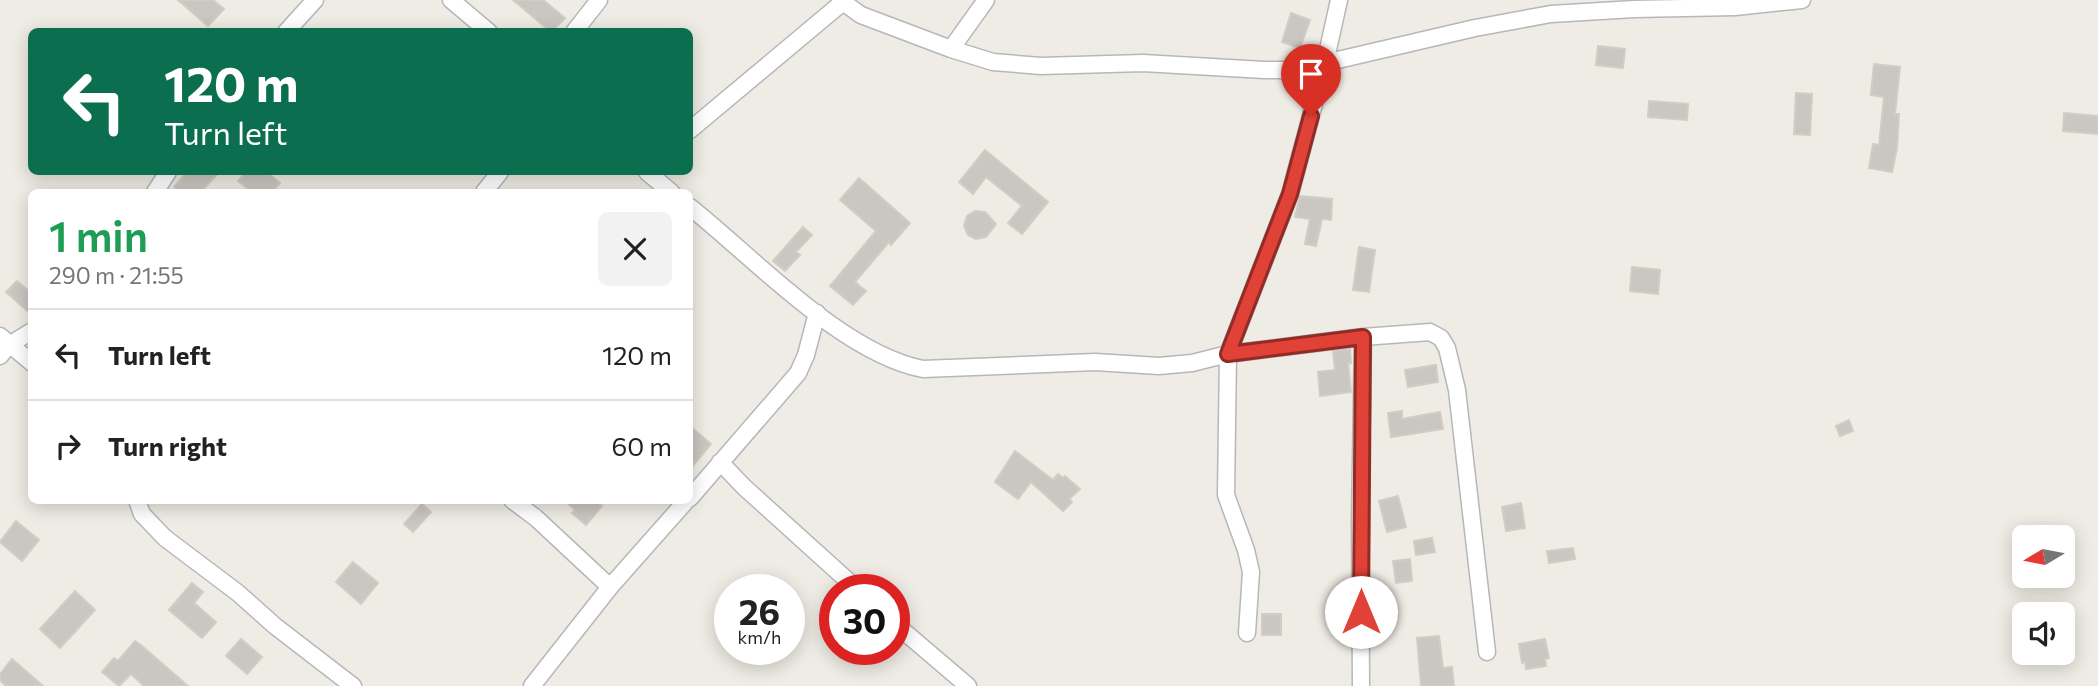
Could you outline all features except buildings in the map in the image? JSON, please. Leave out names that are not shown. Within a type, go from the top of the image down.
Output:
[{"type":"street","points":[[290,28],[315,0]]},
{"type":"street","points":[[452,0],[484,28]]},
{"type":"street","points":[[577,28],[599,0]]},
{"type":"street","points":[[951,49],[986,0]]},
{"type":"street","points":[[1247,633],[1251,572],[1226,495],[1228,354],[1290,194],[1339,0]]},
{"type":"street","points":[[693,128],[841,1],[861,15],[993,62],[1017,65],[1143,63],[1291,70],[1475,28],[1551,14],[1735,7],[1802,0]]},
{"type":"street","points":[[486,189],[498,175]]},
{"type":"street","points":[[651,175],[667,189]]},
{"type":"street","points":[[693,210],[817,313],[877,354],[900,364],[923,369],[1095,362],[1159,366],[1192,363],[1228,354],[1363,337],[1430,332],[1441,338],[1447,348],[1457,390],[1487,652]]},
{"type":"street","points":[[693,493],[798,373],[806,355],[817,313]]},
{"type":"street","points":[[3,346],[28,333]]},
{"type":"street","points":[[1361,686],[1363,337]]},
{"type":"street","points":[[3,346],[28,361]]},
{"type":"street","points":[[720,462],[840,574]]},
{"type":"street","points":[[138,504],[142,514],[165,538],[353,686]]},
{"type":"street","points":[[517,504],[610,587]]},
{"type":"street","points":[[532,686],[610,587],[684,504]]},
{"type":"street","points":[[910,637],[968,686]]},
{"type":"route","points":[[1311,116],[1290,194],[1228,354],[1363,337],[1361,612]]}]
